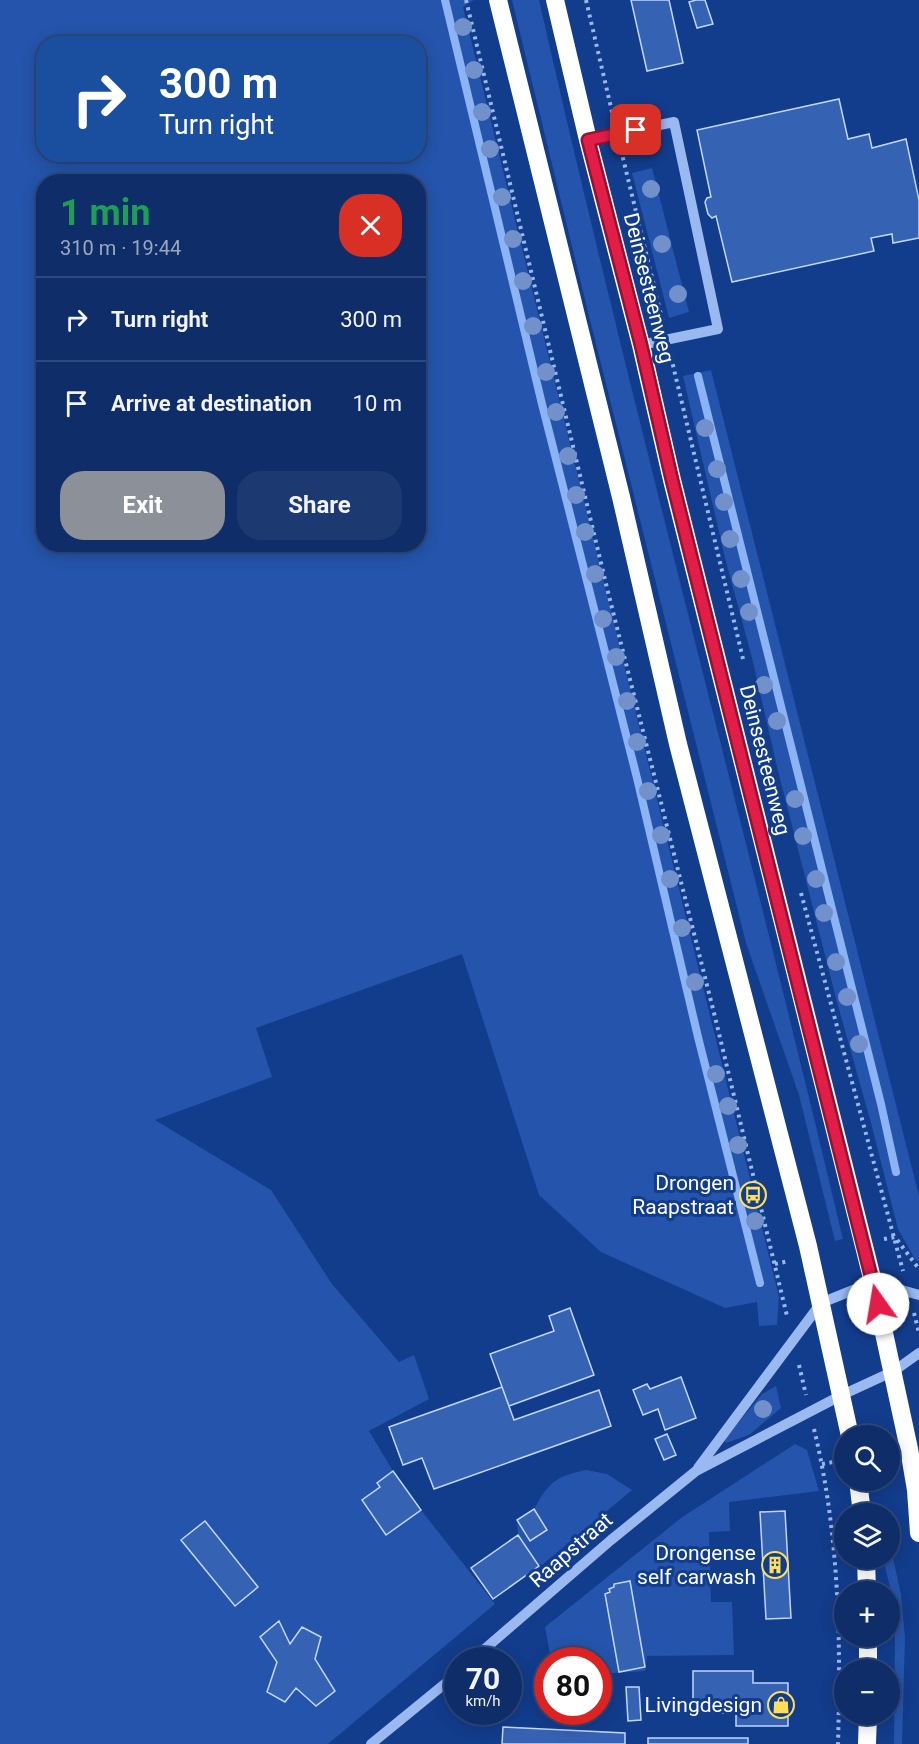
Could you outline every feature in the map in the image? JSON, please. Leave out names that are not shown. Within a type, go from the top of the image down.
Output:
[{"type":"highway","points":[[498,0],[621,497],[678,744],[811,1256],[848,1425]]},
{"type":"highway","name":"Deinsesteenweg","points":[[555,0],[588,140],[641,345],[672,480],[864,1244],[894,1371],[909,1449],[918,1507],[919,1533]]},
{"type":"highway","points":[[867,1744],[868,1725]]},
{"type":"street","points":[[588,140],[674,122],[718,329],[641,345]]},
{"type":"street","points":[[820,1304],[873,1282],[914,1294]]},
{"type":"street","name":"Raapstraat","points":[[696,1471],[820,1304]]},
{"type":"street","name":"Raapstraat","points":[[487,1647],[611,1540],[696,1471],[842,1395],[894,1371],[919,1353]]},
{"type":"street","points":[[371,1744],[444,1684]]},
{"type":"path","points":[[465,0],[607,588],[715,1017],[822,1464],[834,1540],[840,1650],[838,1744]]},
{"type":"path","points":[[586,0],[744,666]]},
{"type":"path","points":[[800,889],[895,1237],[914,1294],[919,1333]]},
{"type":"path","points":[[864,1244],[895,1237]]},
{"type":"path","points":[[895,1237],[919,1269]]},
{"type":"path","points":[[775,1264],[811,1256]]},
{"type":"path","points":[[822,1464],[834,1462]]},
{"type":"shaded area","points":[[0,0],[474,0],[463,7],[779,1297],[777,1325],[759,1326],[757,1302],[725,1308],[601,1252],[539,1195],[462,954],[256,1028],[272,1077],[155,1120],[271,1190],[332,1284],[399,1362],[414,1355],[429,1399],[369,1431],[393,1471],[377,1482],[380,1487],[362,1501],[386,1535],[421,1510],[495,1604],[328,1744],[0,1744]],"holes":[[[205,1521],[258,1586],[236,1606],[182,1540]],[[279,1621],[290,1644],[302,1627],[321,1637],[315,1659],[285,1702],[267,1692],[277,1662],[260,1637]]]},
{"type":"shaded area","points":[[512,0],[539,0],[612,310],[843,1239],[835,1241],[799,1095],[746,943]]},
{"type":"shaded area","points":[[652,168],[689,312],[669,318],[632,173]]},
{"type":"shaded area","points":[[711,370],[919,1196],[919,1262],[898,1229],[837,1002],[725,558],[683,376]]},
{"type":"shaded area","points":[[776,1386],[781,1408],[749,1435],[726,1443],[724,1440],[762,1394]]},
{"type":"shaded area","points":[[795,1444],[807,1450],[819,1491],[729,1502],[730,1531],[709,1532],[711,1602],[732,1602],[734,1655],[647,1656],[645,1671],[612,1673],[612,1647],[549,1647],[545,1627],[681,1518]],"holes":[[[630,1582],[645,1667],[619,1672],[605,1594],[610,1592],[609,1589]]]},
{"type":"shaded area","points":[[586,1470],[607,1474],[632,1490],[542,1565],[538,1564],[518,1535],[517,1520],[530,1540],[547,1530],[534,1509],[554,1482],[567,1475]]},
{"type":"shaded area","points":[[886,1569],[895,1569],[898,1581],[888,1581]]},
{"type":"shaded area","points":[[900,1590],[905,1637],[902,1744],[894,1744],[894,1725],[900,1725],[900,1659],[895,1659],[895,1647],[900,1647]]},
{"type":"building","points":[[631,0],[669,0],[683,63],[647,71]]},
{"type":"building","points":[[705,0],[713,24],[697,28],[689,2]]},
{"type":"building","points":[[839,99],[848,139],[869,134],[872,148],[906,139],[919,200],[919,238],[893,243],[892,234],[871,238],[874,251],[732,282],[716,216],[712,218],[708,214],[705,202],[711,197],[697,130]]},
{"type":"building","points":[[570,1308],[594,1375],[509,1406],[490,1354],[554,1331],[549,1316]]},
{"type":"building","points":[[681,1377],[696,1418],[665,1430],[658,1409],[643,1415],[633,1390],[647,1384],[650,1389]]},
{"type":"building","points":[[502,1387],[514,1420],[599,1390],[611,1426],[434,1489],[422,1458],[403,1465],[389,1427]]},
{"type":"building","points":[[667,1434],[676,1455],[664,1460],[655,1439]]},
{"type":"building","points":[[393,1471],[421,1510],[386,1535],[362,1500],[380,1487],[377,1483]]},
{"type":"building","points":[[534,1509],[547,1530],[530,1541],[517,1520]]},
{"type":"building","name":"Drongense self carwash","points":[[785,1511],[791,1618],[766,1619],[760,1512]]},
{"type":"building","points":[[205,1521],[258,1587],[235,1606],[181,1540]]},
{"type":"building","points":[[518,1535],[539,1566],[493,1599],[471,1568]]},
{"type":"building","points":[[630,1581],[645,1667],[619,1672],[605,1594],[610,1592],[609,1589],[614,1587],[614,1584]]},
{"type":"building","points":[[279,1621],[290,1644],[302,1627],[321,1637],[315,1659],[335,1691],[316,1706],[296,1688],[285,1702],[267,1692],[277,1662],[260,1637]]},
{"type":"building","points":[[693,1671],[753,1671],[753,1683],[788,1683],[788,1726],[736,1726],[736,1713],[693,1713]]},
{"type":"building","points":[[626,1687],[639,1687],[641,1720],[628,1721]]},
{"type":"building","points":[[503,1727],[625,1733],[625,1744],[502,1744]]},
{"type":"building","points":[[648,1738],[748,1738],[748,1744],[648,1744]]},
{"type":"waterway","points":[[445,0],[542,404],[637,778],[698,1037],[760,1283]]},
{"type":"waterway","points":[[698,376],[881,1104],[896,1172]]},
{"type":"place","name":"Drongen Raapstraat","points":[[753,1195]]},
{"type":"place","name":"Drongense self carwash","points":[[775,1565]]},
{"type":"place","name":"Livingdesign","points":[[781,1705]]},
{"type":"route","points":[[636,130],[588,140],[641,345],[672,480],[878,1304]]}]
